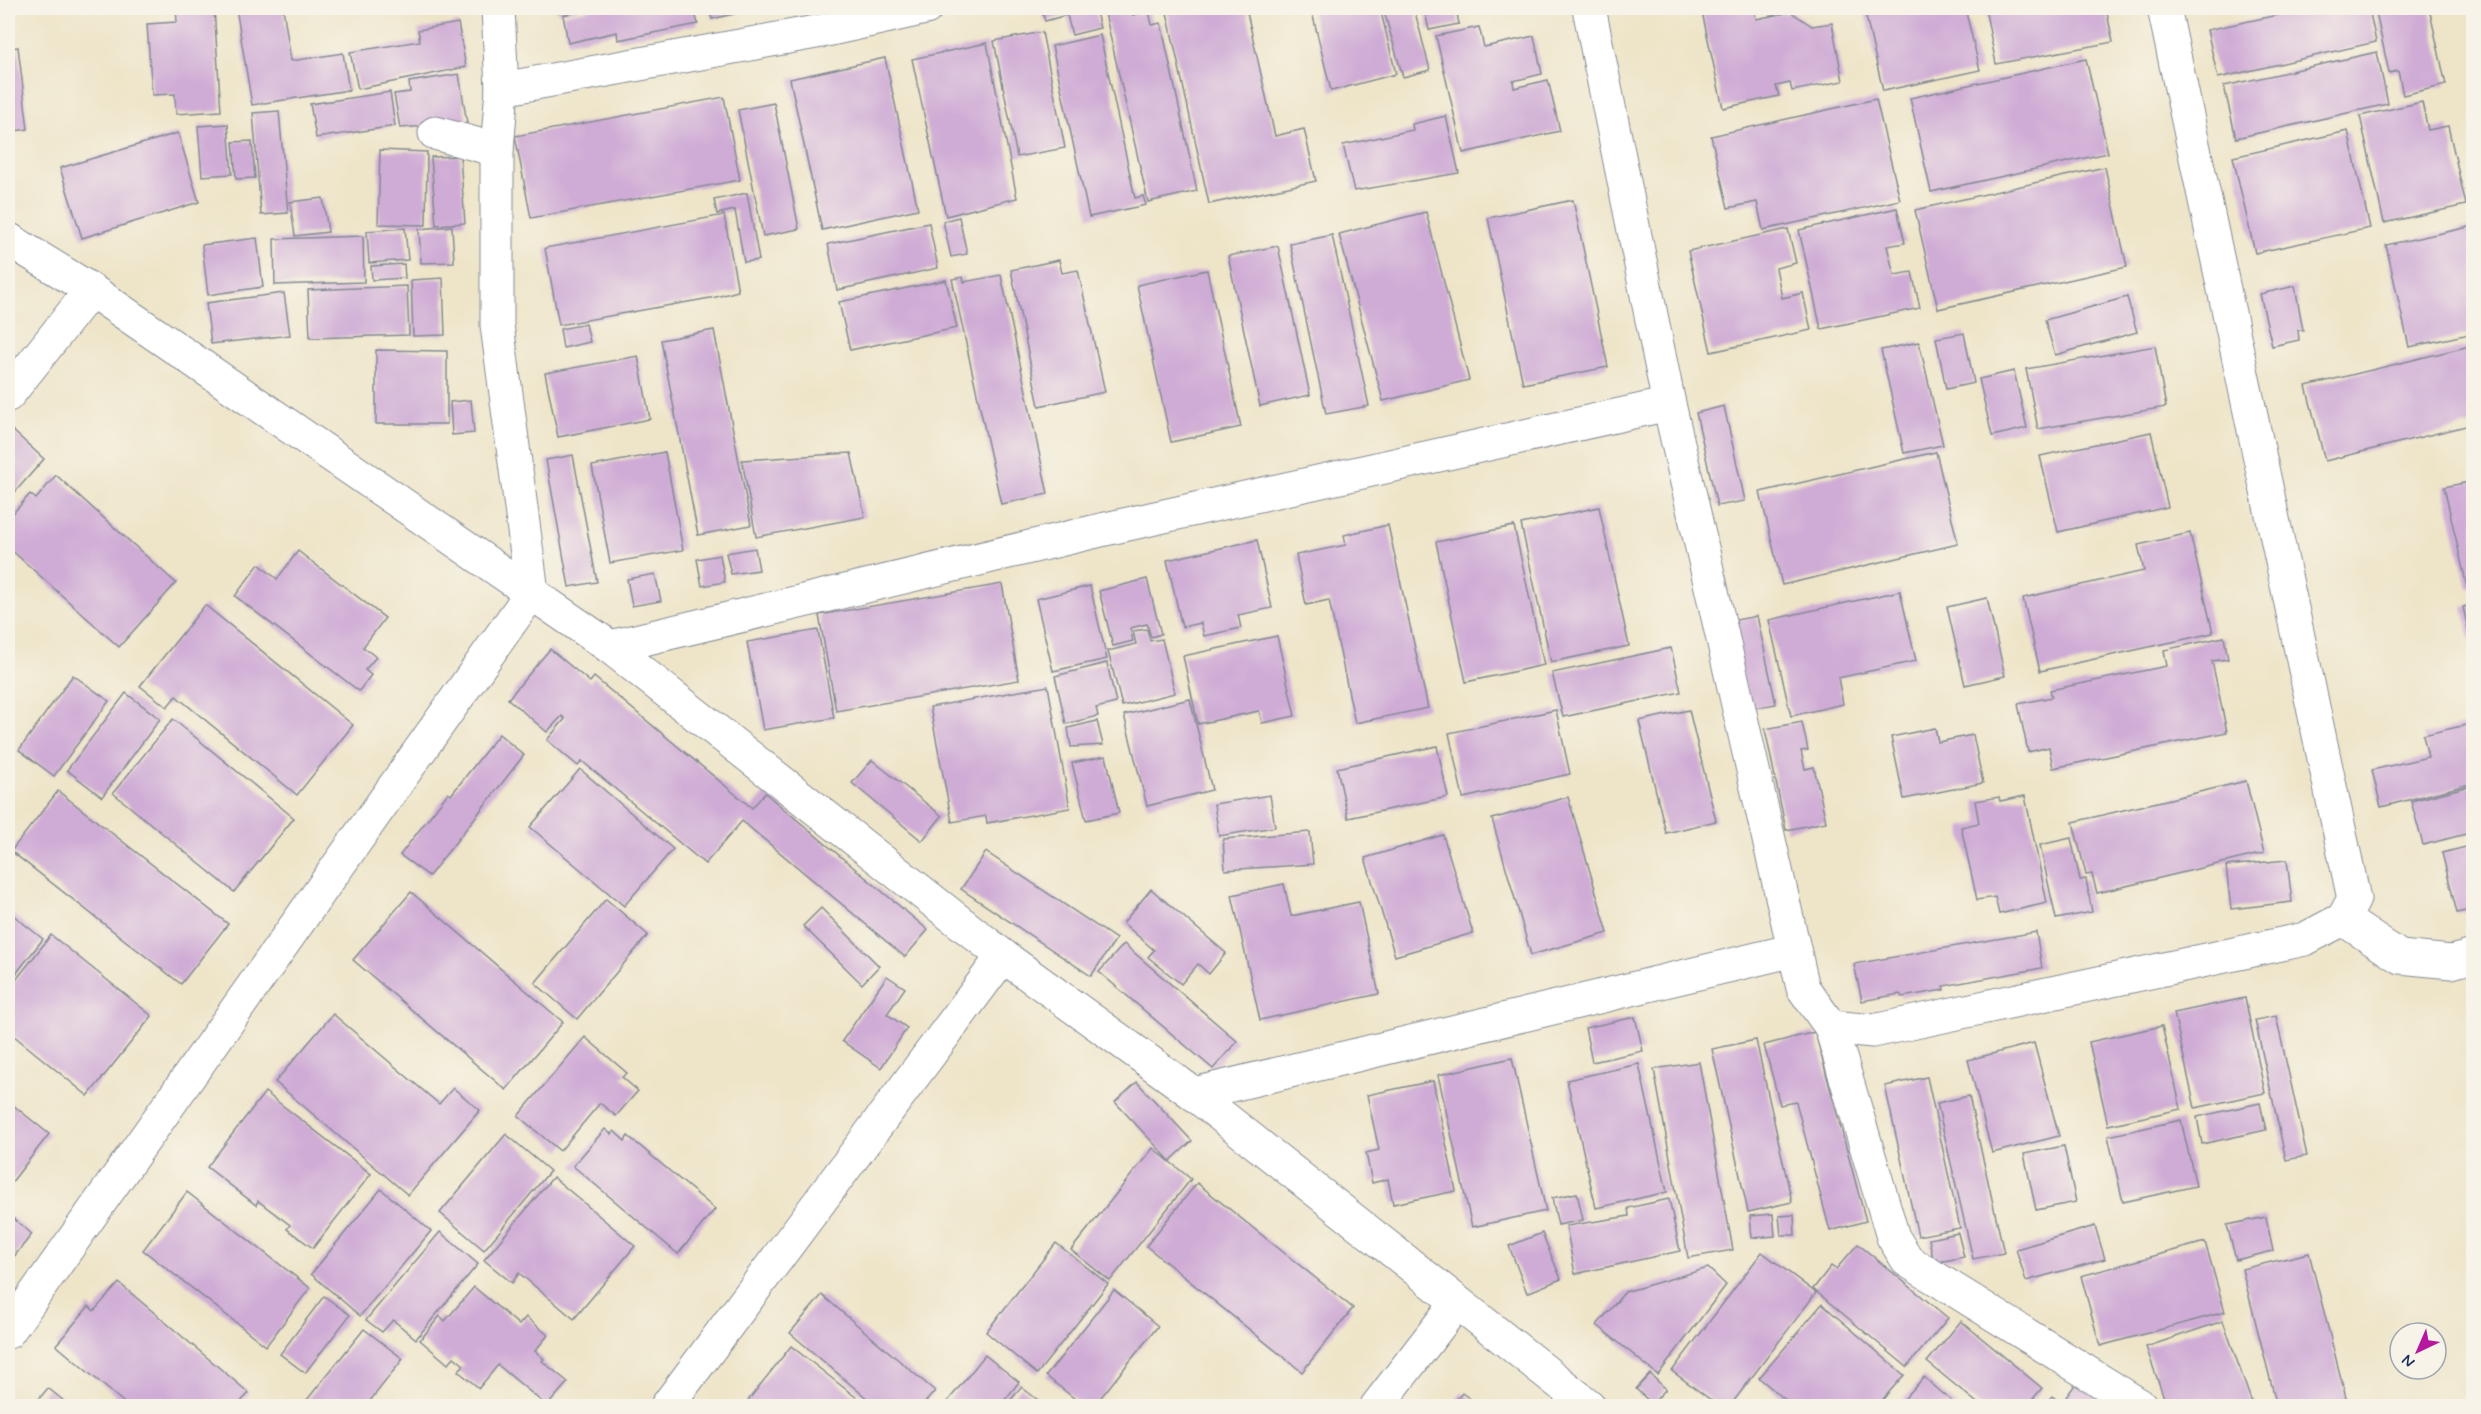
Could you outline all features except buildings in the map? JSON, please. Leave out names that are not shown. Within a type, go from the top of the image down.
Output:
[{"type":"street","points":[[8,1332],[532,592],[496,325],[497,150],[502,89],[498,8]]},
{"type":"street","points":[[502,89],[827,30],[927,8]]},
{"type":"street","points":[[1589,8],[1669,404],[1803,988],[1831,1027],[1893,1237],[1908,1261],[2141,1407]]},
{"type":"street","points":[[1831,1027],[1873,1031],[2305,939],[2343,919],[2354,899],[2164,8]]},
{"type":"street","points":[[435,133],[497,150]]},
{"type":"street","points":[[8,239],[91,290],[610,647],[1003,956],[1194,1094],[1456,1304],[1589,1407]]},
{"type":"street","points":[[8,395],[91,290]]},
{"type":"street","points":[[610,647],[1101,530],[1669,404]]},
{"type":"street","points":[[2343,919],[2400,957],[2451,962],[2474,956]]},
{"type":"street","points":[[1194,1094],[1794,950]]},
{"type":"street","points":[[667,1407],[1003,956]]},
{"type":"street","points":[[1377,1407],[1456,1304]]}]
